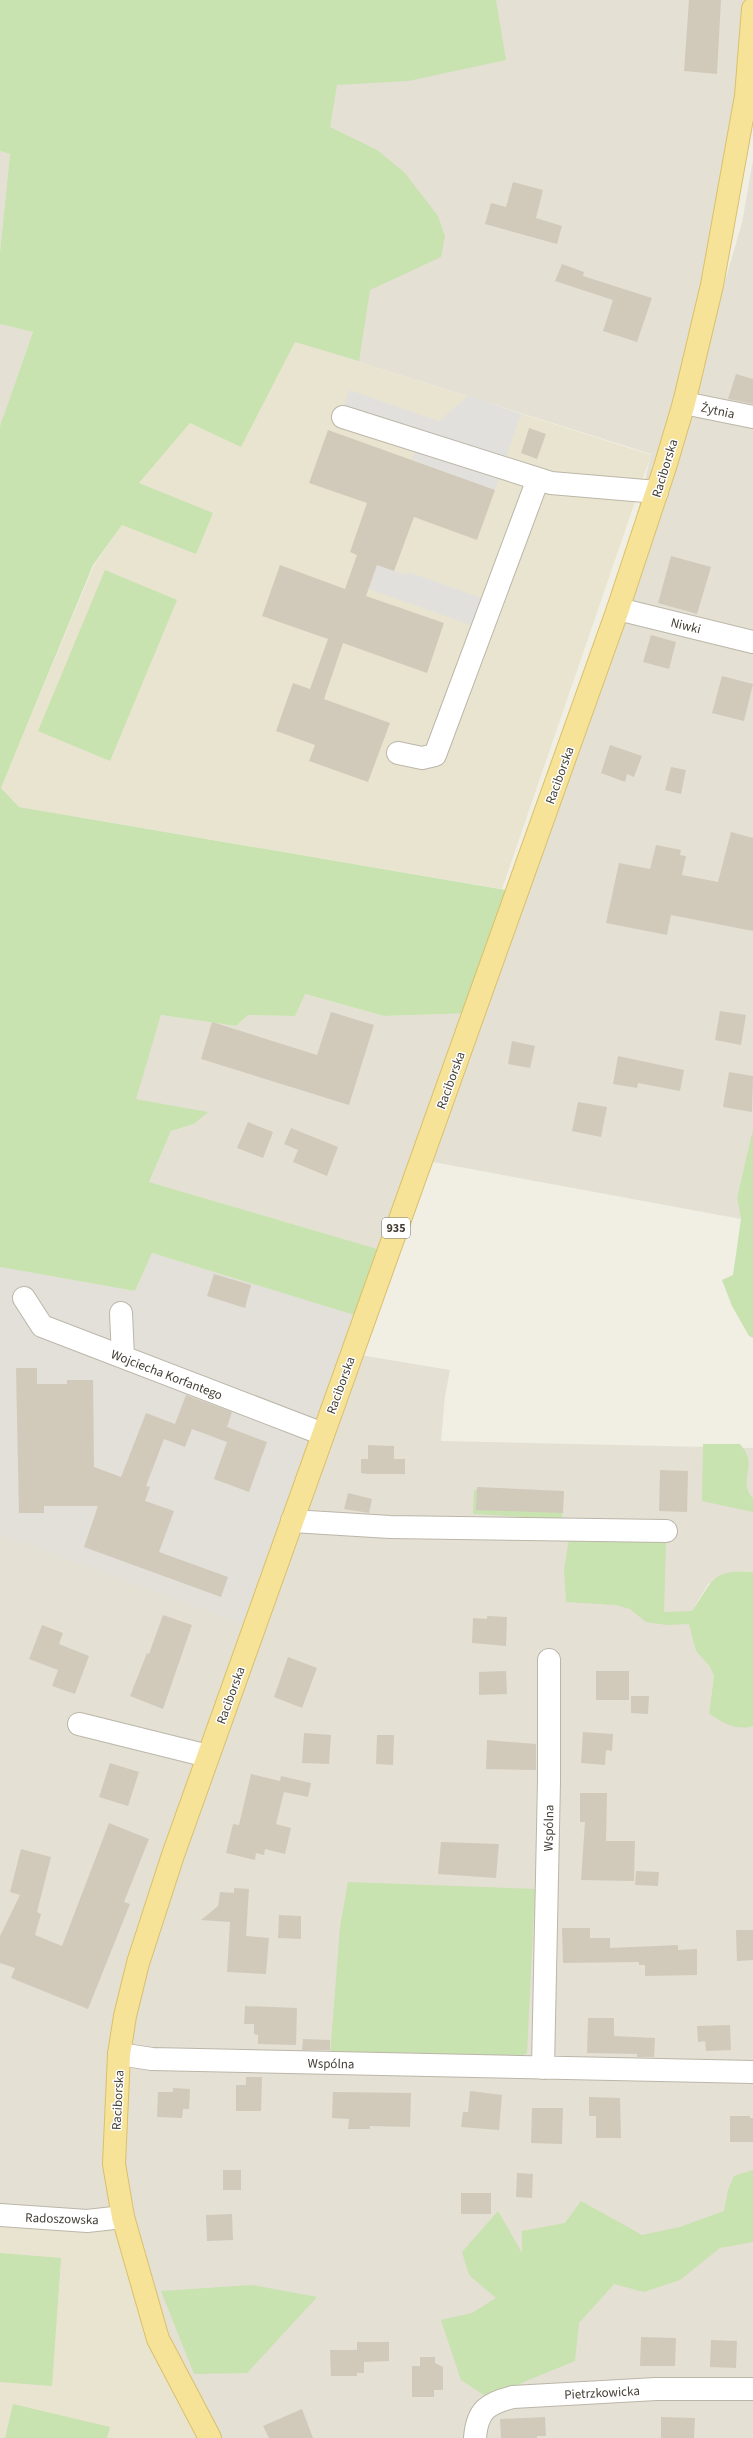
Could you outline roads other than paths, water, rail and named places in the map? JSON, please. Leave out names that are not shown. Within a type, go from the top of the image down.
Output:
[{"type":"main road","name":"Raciborska","points":[[210,2438],[158,2339],[123,2217],[114,2164],[119,2054],[125,2016],[138,1963],[173,1854],[618,609],[657,492],[684,402],[712,285],[746,96],[753,9]]},
{"type":"street","name":"Żytnia","points":[[684,402],[753,417]]},
{"type":"street","points":[[343,417],[551,483],[657,492]]},
{"type":"street","points":[[398,753],[422,758],[435,755],[538,479]]},
{"type":"street","name":"Niwki","points":[[618,609],[753,642]]},
{"type":"street","name":"Wojciecha Korfantego","points":[[24,1298],[42,1326],[323,1434]]},
{"type":"street","points":[[121,1313],[123,1357]]},
{"type":"street","points":[[292,1521],[390,1527],[666,1531]]},
{"type":"street","name":"Wspólna","points":[[543,2068],[549,1788],[549,1660]]},
{"type":"street","points":[[79,1724],[208,1756]]},
{"type":"street","name":"Wspólna","points":[[119,2054],[152,2059],[753,2072]]},
{"type":"street","name":"Radoszowska","points":[[0,2215],[87,2221],[123,2217]]},
{"type":"street","name":"Pietrzkowicka","points":[[475,2438],[478,2418],[492,2402],[513,2397],[656,2389],[753,2389]]}]
